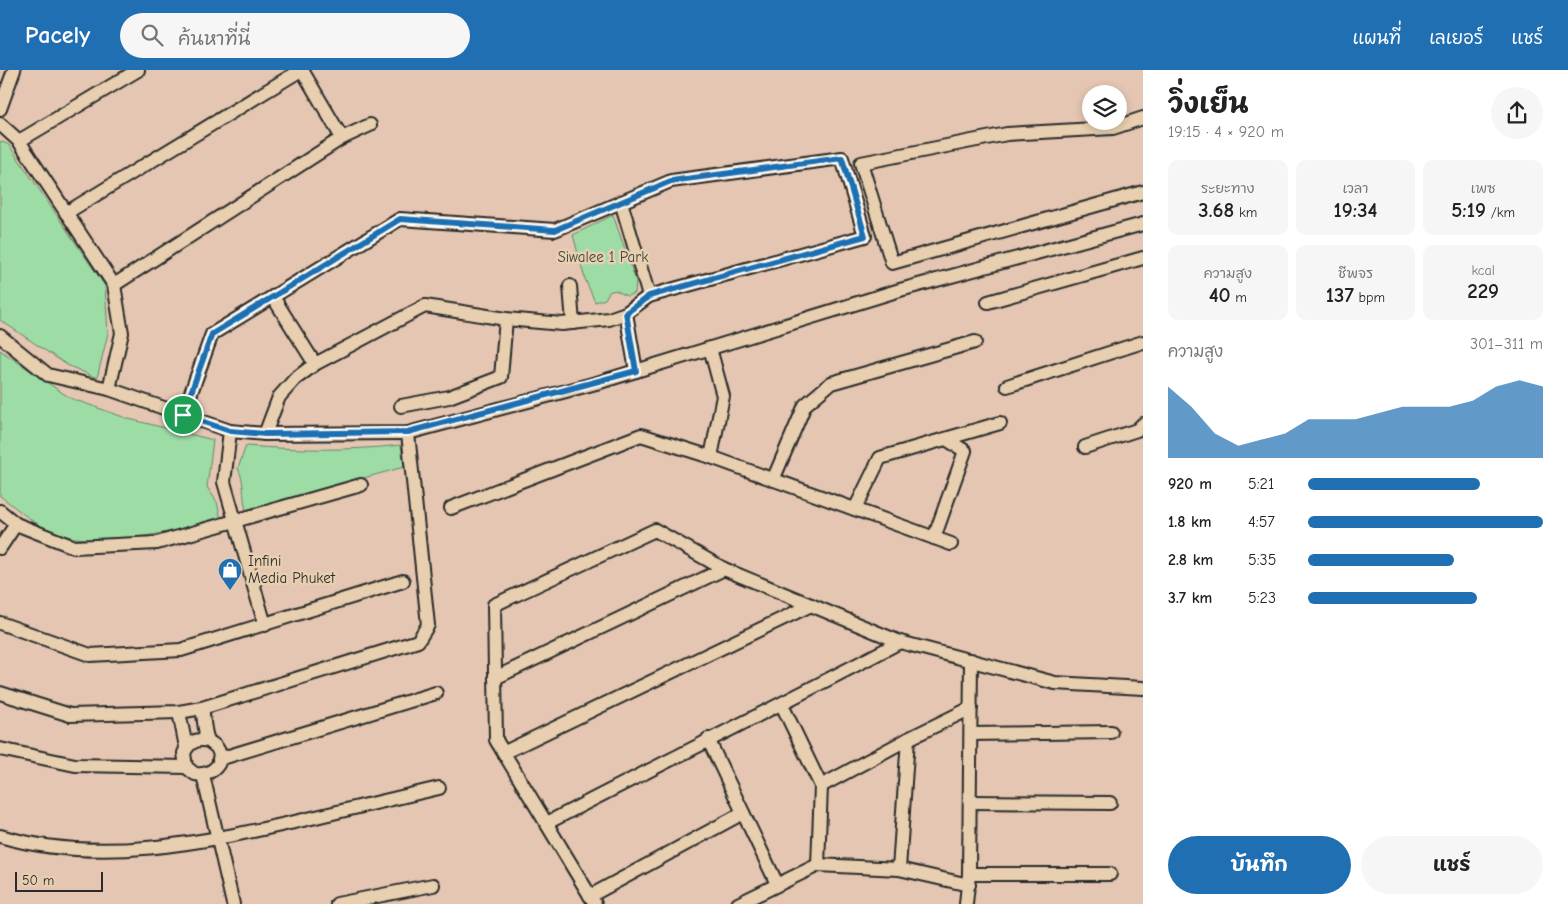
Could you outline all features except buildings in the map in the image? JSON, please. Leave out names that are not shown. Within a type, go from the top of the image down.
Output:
[{"type":"street","points":[[0,109],[14,70]]},
{"type":"street","points":[[19,141],[138,70]]},
{"type":"street","points":[[66,213],[302,70],[342,138]]},
{"type":"street","points":[[1143,118],[1113,128],[1007,134],[861,163],[892,264],[1143,192]]},
{"type":"street","points":[[0,124],[19,141],[114,285],[122,333],[110,389]]},
{"type":"street","points":[[114,285],[342,138],[370,125]]},
{"type":"street","points":[[183,415],[212,334],[400,219],[555,230],[671,181],[842,158],[865,236],[649,296],[626,313],[609,319],[562,324],[506,319],[425,306],[315,364],[295,379],[279,398],[265,434]]},
{"type":"street","points":[[621,202],[649,296]]},
{"type":"street","points":[[0,336],[48,375],[110,389],[230,431],[265,434],[408,432],[636,371],[900,290],[1143,224]]},
{"type":"street","points":[[988,302],[1143,258]]},
{"type":"street","points":[[570,286],[573,322]]},
{"type":"street","points":[[273,297],[315,364]]},
{"type":"street","points":[[626,313],[636,371]]},
{"type":"street","points":[[401,406],[449,397],[501,377],[506,319]]},
{"type":"street","points":[[773,480],[805,405],[831,383],[975,342]]},
{"type":"street","points":[[1007,386],[1143,342]]},
{"type":"street","points":[[710,348],[724,396],[712,457]]},
{"type":"street","points":[[855,509],[880,458],[1000,423]]},
{"type":"street","points":[[1085,447],[1138,430],[1143,424]]},
{"type":"street","points":[[230,431],[224,482],[265,625]]},
{"type":"street","points":[[0,693],[70,715],[179,712],[202,708],[418,641],[428,625],[408,432]]},
{"type":"street","points":[[451,508],[641,435],[712,457],[951,544]]},
{"type":"street","points":[[934,538],[965,451],[946,439]]},
{"type":"street","points":[[0,511],[16,524],[74,547],[157,543],[361,485]]},
{"type":"street","points":[[0,548],[16,524]]},
{"type":"street","points":[[743,813],[593,900],[496,740],[494,605],[655,530],[724,569],[900,642],[1055,683],[1143,688]]},
{"type":"street","points":[[495,678],[724,569]]},
{"type":"street","points":[[0,623],[90,655],[181,650],[403,581]]},
{"type":"street","points":[[504,752],[811,605]]},
{"type":"street","points":[[547,823],[708,739],[782,705],[900,642]]},
{"type":"street","points":[[966,904],[969,879],[971,660]]},
{"type":"street","points":[[219,759],[436,693]]},
{"type":"street","points":[[782,705],[822,786],[818,865]]},
{"type":"street","points":[[202,708],[209,741]]},
{"type":"street","points":[[822,786],[908,739],[971,708]]},
{"type":"street","points":[[179,712],[186,747],[183,759],[186,767],[195,774],[203,775],[214,770],[219,759],[216,747],[209,741],[196,740],[186,747]]},
{"type":"street","points":[[971,734],[1111,732]]},
{"type":"street","points":[[708,739],[776,884]]},
{"type":"street","points":[[899,869],[908,739]]},
{"type":"street","points":[[0,750],[74,764],[186,767]]},
{"type":"street","points":[[203,775],[233,904]]},
{"type":"street","points":[[0,836],[27,844],[125,851],[218,840],[439,788]]},
{"type":"street","points":[[970,802],[1110,803]]},
{"type":"street","points":[[738,904],[818,865],[899,869],[969,879],[1110,874]]},
{"type":"street","points":[[338,904],[433,885]]},
{"type":"green space","points":[[0,141],[9,145],[105,286],[108,333],[97,378],[67,365],[0,320]]},
{"type":"green space","name":"Siwalee 1 Park","points":[[613,215],[636,281],[635,293],[627,296],[615,290],[609,292],[605,299],[595,302],[585,279],[573,235]]},
{"type":"green space","points":[[0,350],[70,398],[129,419],[213,440],[207,487],[217,502],[221,519],[156,534],[107,540],[84,539],[62,535],[32,521],[0,496]]},
{"type":"green space","points":[[401,445],[404,467],[246,510],[242,478],[238,468],[246,446],[324,449]]},
{"type":"place","name":"Infini Media Phuket","points":[[230,591]]},
{"type":"route","points":[[842,158],[865,236],[649,296],[626,313],[636,371],[408,432],[265,434],[230,431],[183,415],[212,334],[400,219],[555,230],[671,181],[842,158]]}]
